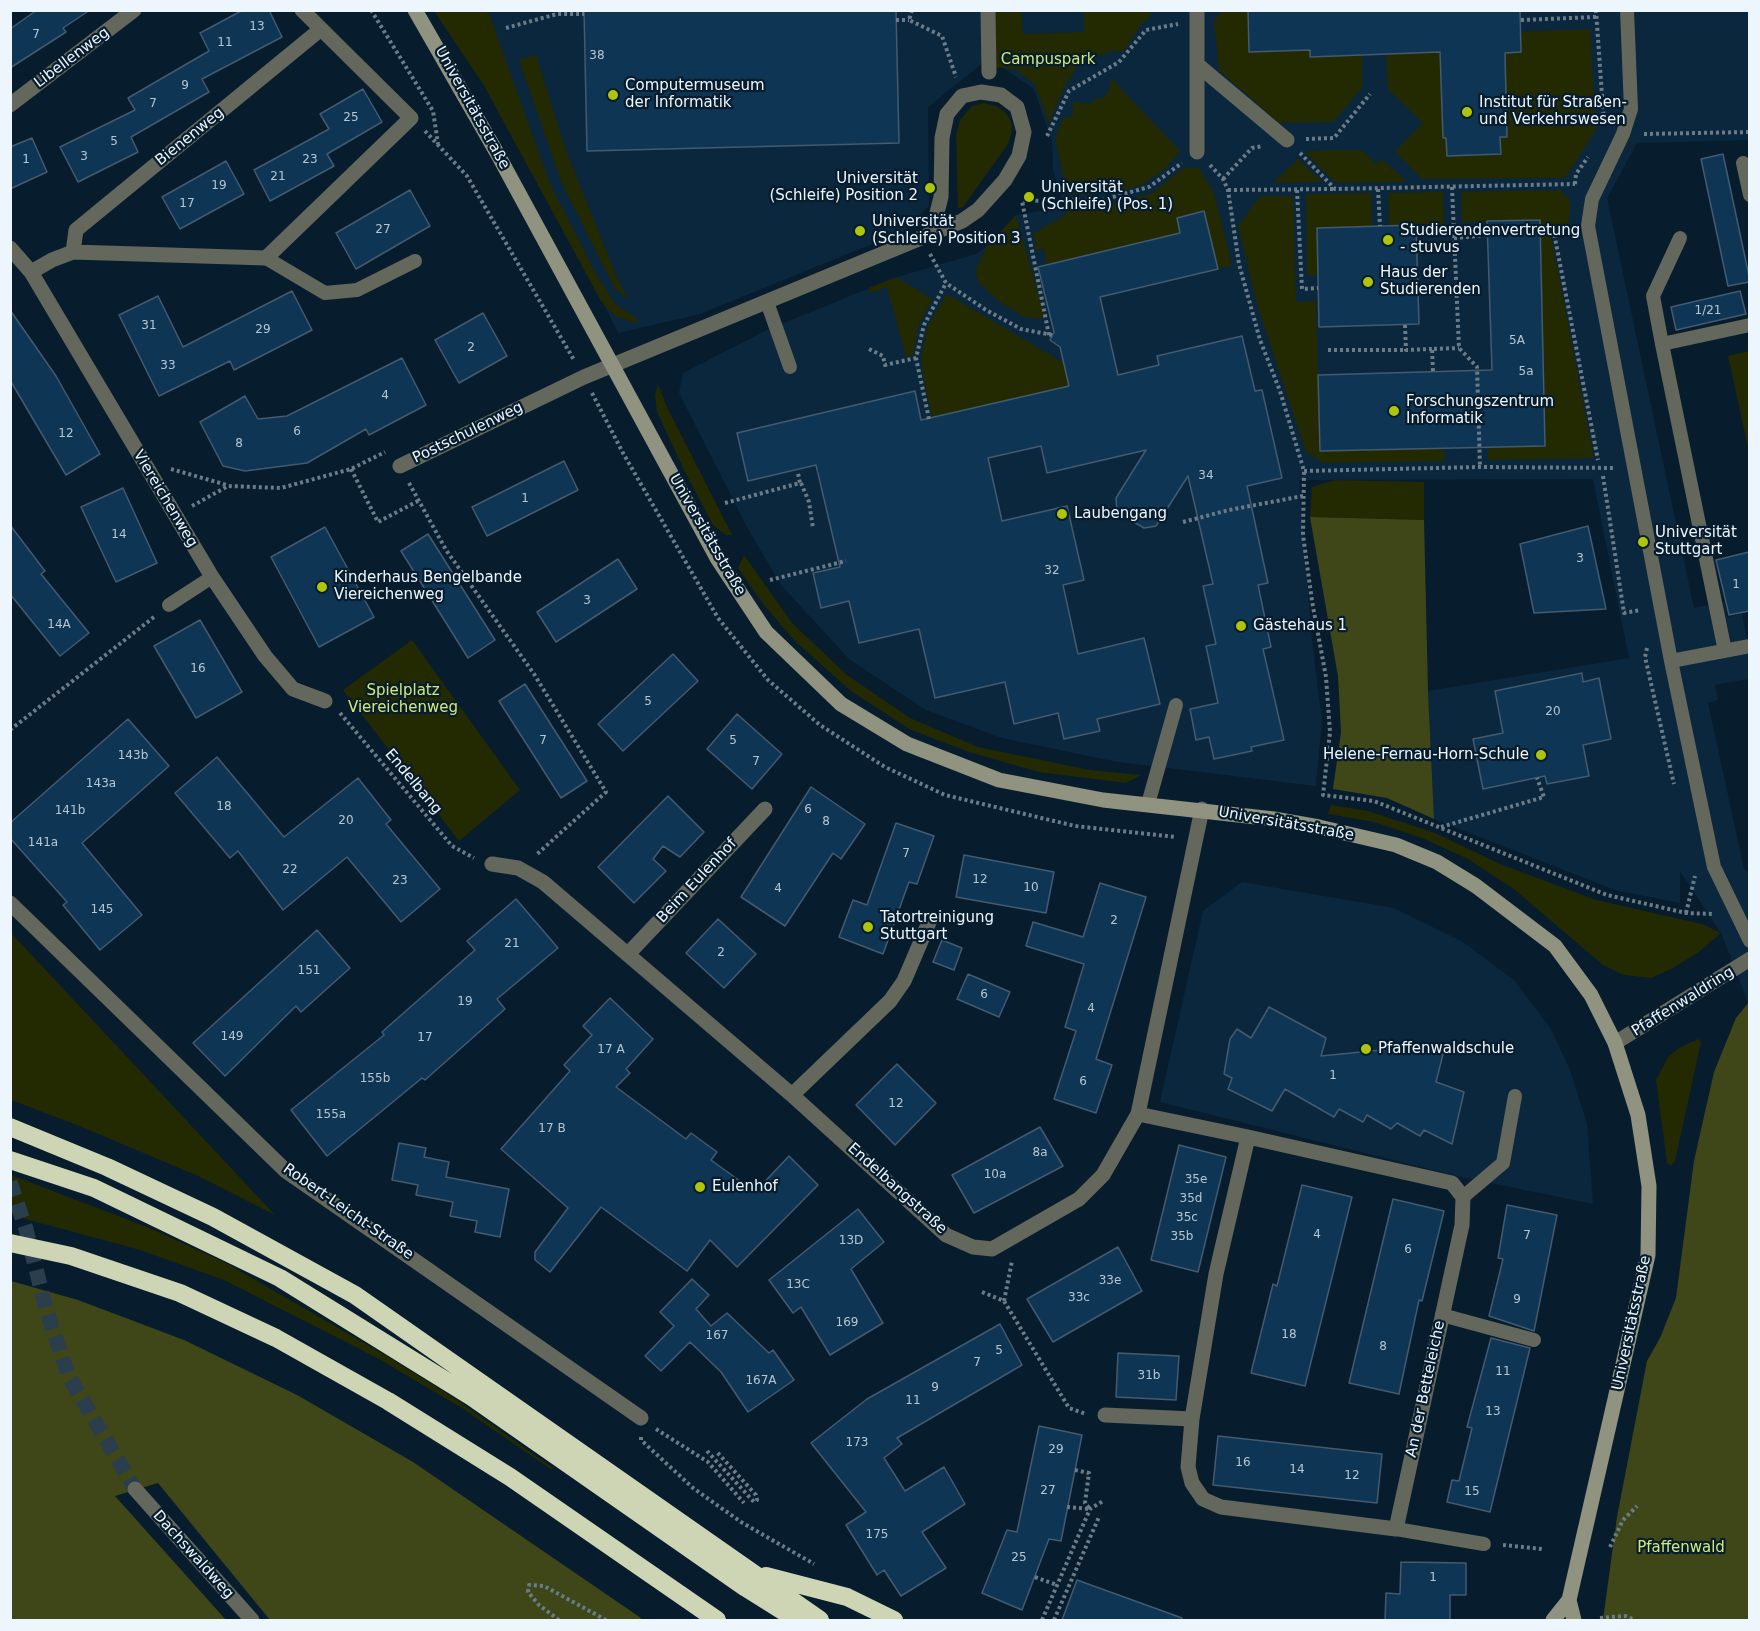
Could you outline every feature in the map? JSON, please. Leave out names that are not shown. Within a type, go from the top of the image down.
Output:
[{"type":"highway","points":[[10,1127],[107,1167],[213,1217],[355,1295],[820,1620]]},
{"type":"highway","points":[[10,1160],[94,1188],[280,1278],[472,1397],[746,1588],[797,1620]]},
{"type":"highway","points":[[10,1243],[71,1256],[180,1293],[306,1354],[510,1477],[633,1565],[717,1620]]},
{"type":"highway","points":[[756,1574],[847,1596],[894,1620]]},
{"type":"street","name":"Libellenweg","points":[[10,105],[134,10]]},
{"type":"street","points":[[31,272],[52,260],[73,252],[266,258],[411,118],[302,10]]},
{"type":"street","name":"Universitätsstraße","points":[[415,10],[439,48],[717,558],[766,632],[841,704],[907,744],[999,780],[1103,800],[1202,809],[1319,827],[1396,845],[1437,862],[1476,886],[1555,946],[1592,995],[1615,1043],[1638,1115],[1647,1176],[1648,1255],[1569,1600],[1553,1620]]},
{"type":"street","points":[[988,10],[989,72]]},
{"type":"street","points":[[1197,15],[1199,66],[1197,152]]},
{"type":"street","name":"Bienenweg","points":[[73,252],[76,230],[321,29]]},
{"type":"street","points":[[1199,66],[1287,140]]},
{"type":"street","points":[[612,366],[962,221],[978,210],[1005,180],[1019,156],[1024,132],[1017,107],[1000,95],[981,92],[962,96],[947,114],[942,138],[941,196],[928,235]]},
{"type":"street","name":"Viereichenweg","points":[[10,248],[31,272],[212,577],[265,656],[293,689],[325,701]]},
{"type":"street","name":"Postschulenweg","points":[[400,466],[584,377],[612,366]]},
{"type":"street","name":"Beim Eulenhof","points":[[629,953],[765,809]]},
{"type":"street","name":"Endelbangstraße","points":[[492,864],[518,868],[543,882],[629,953],[792,1095],[946,1235],[973,1247],[992,1249],[1079,1199],[1103,1175],[1138,1114],[1202,809]]},
{"type":"street","name":"Robert-Leicht-Straße","points":[[10,903],[286,1171],[641,1418]]},
{"type":"street","points":[[792,1095],[890,1001],[904,981],[930,920]]},
{"type":"street","name":"Pfaffenwaldring","points":[[1615,1043],[1749,959]]},
{"type":"street","points":[[1138,1114],[1452,1183],[1463,1197]]},
{"type":"street","points":[[1248,1137],[1216,1274],[1192,1419],[1188,1467],[1192,1483],[1203,1499],[1221,1507],[1396,1529]]},
{"type":"street","name":"An der Betteleiche","points":[[1396,1529],[1462,1225],[1463,1197]]},
{"type":"street","points":[[1105,1415],[1192,1419]]},
{"type":"street","name":"Dachswaldweg","points":[[135,1489],[252,1620]]},
{"type":"street","name":"Universitätsstraße","points":[[1569,1600],[1574,1620]]},
{"type":"lane","points":[[1627,10],[1631,109],[1623,134],[1592,199],[1588,226],[1671,661],[1714,867],[1736,909],[1749,941]]},
{"type":"lane","points":[[1743,163],[1749,195]]},
{"type":"lane","points":[[1680,238],[1653,296],[1725,651]]},
{"type":"lane","points":[[266,258],[325,293],[357,290],[415,261]]},
{"type":"lane","points":[[767,302],[790,367]]},
{"type":"lane","points":[[1662,344],[1749,326]]},
{"type":"lane","points":[[169,605],[212,577]]},
{"type":"lane","points":[[1671,661],[1749,646]]},
{"type":"lane","points":[[1148,804],[1176,705]]},
{"type":"lane","points":[[1463,1197],[1503,1163],[1515,1096]]},
{"type":"lane","points":[[1442,1315],[1534,1340]]},
{"type":"lane","points":[[1396,1529],[1484,1544]]},
{"type":"path","points":[[371,10],[434,111],[438,145]]},
{"type":"path","points":[[909,20],[912,10]]},
{"type":"path","points":[[1596,10],[1604,133],[1749,132]]},
{"type":"path","points":[[506,27],[557,14],[584,14]]},
{"type":"path","points":[[1047,136],[1069,91],[1119,62],[1146,30],[1197,15]]},
{"type":"path","points":[[1521,20],[1596,16]]},
{"type":"path","points":[[896,20],[909,20],[942,36],[962,96]]},
{"type":"path","points":[[1287,140],[1334,138],[1371,94]]},
{"type":"path","points":[[411,118],[467,176],[584,377],[623,453],[718,618],[768,680],[820,724],[885,767],[945,795],[1075,826],[1197,839]]},
{"type":"path","points":[[1287,140],[1335,189]]},
{"type":"path","points":[[1252,148],[1223,178],[1228,190],[1242,275],[1260,340],[1280,391],[1304,471],[1305,546],[1327,688],[1330,732],[1328,769],[1323,795],[1374,801],[1607,895],[1686,913],[1713,914],[1736,909]]},
{"type":"path","points":[[1575,196],[1576,174],[1593,150]]},
{"type":"path","points":[[928,235],[946,284],[1021,329],[1050,335],[1022,201],[1102,200],[1149,187],[1197,152]]},
{"type":"path","points":[[1228,190],[1575,184]]},
{"type":"path","points":[[1452,187],[1459,348],[1477,367],[1480,467]]},
{"type":"path","points":[[1378,189],[1380,226]]},
{"type":"path","points":[[1298,190],[1302,289],[1318,288]]},
{"type":"path","points":[[1574,230],[1554,233],[1598,460]]},
{"type":"path","points":[[1454,238],[1488,235]]},
{"type":"path","points":[[929,418],[916,358],[924,325],[946,284]]},
{"type":"path","points":[[1405,325],[1406,350]]},
{"type":"path","points":[[1328,350],[1459,348]]},
{"type":"path","points":[[869,349],[883,356],[885,365],[916,358]]},
{"type":"path","points":[[1432,349],[1433,371]]},
{"type":"path","name":"Postschulenweg","points":[[150,474],[171,469],[228,486],[281,488],[351,469],[392,448],[400,466]]},
{"type":"path","points":[[400,466],[446,550],[534,674],[606,792],[540,852]]},
{"type":"path","points":[[1304,471],[1601,467]]},
{"type":"path","points":[[351,469],[378,522],[418,501]]},
{"type":"path","points":[[798,473],[809,502],[813,528]]},
{"type":"path","points":[[1603,476],[1624,613],[1647,609]]},
{"type":"path","points":[[725,503],[801,483]]},
{"type":"path","points":[[175,515],[228,486]]},
{"type":"path","points":[[1183,522],[1229,510],[1303,496]]},
{"type":"path","points":[[770,580],[846,561]]},
{"type":"path","points":[[10,730],[169,605]]},
{"type":"path","points":[[1649,641],[1644,657],[1677,795]]},
{"type":"path","name":"Endelbang","points":[[325,701],[338,711],[452,846],[464,854],[492,864]]},
{"type":"path","points":[[1440,828],[1544,797],[1537,778]]},
{"type":"path","points":[[1686,913],[1695,876],[1692,864]]},
{"type":"path","points":[[1004,1301],[1009,1271],[1017,1248],[1016,1236]]},
{"type":"path","points":[[982,1292],[1004,1301],[1069,1408],[1080,1414],[1105,1415]]},
{"type":"path","points":[[641,1418],[708,1462],[744,1503]]},
{"type":"path","points":[[641,1418],[641,1440],[693,1488],[741,1522],[821,1568]]},
{"type":"path","points":[[707,1451],[754,1502],[757,1500],[756,1495],[716,1452]]},
{"type":"path","points":[[1075,1470],[1089,1473],[1085,1503],[1090,1509]]},
{"type":"path","points":[[1042,1620],[1090,1509],[1103,1501]]},
{"type":"path","points":[[1610,1547],[1623,1520],[1637,1506]]},
{"type":"path","points":[[1067,1507],[1090,1509]]},
{"type":"path","points":[[1054,1620],[1099,1517]]},
{"type":"path","points":[[1484,1544],[1542,1549]]},
{"type":"path","points":[[1035,1577],[1057,1585]]},
{"type":"path","points":[[559,1620],[539,1605],[528,1592],[529,1585],[544,1586],[606,1620]]},
{"type":"path","points":[[1600,1618],[1625,1616],[1635,1620]]},
{"type":"shaded area","points":[[456,11],[1749,11],[1749,140],[1637,143],[1607,198],[1694,608],[1724,602],[1727,617],[1742,614],[1749,649],[1749,679],[1715,685],[1718,700],[1708,703],[1744,869],[1749,873],[1749,1005],[1721,933],[1680,871],[1680,903],[1615,890],[1434,819],[1428,691],[1629,658],[1593,479],[1299,480],[1312,640],[1322,720],[1316,786],[1118,762],[1002,738],[926,710],[849,659],[781,585],[746,525],[679,393],[683,373],[767,330],[894,278],[976,254],[994,241],[1016,215],[1064,207],[1053,170],[1052,142],[1034,89],[1004,68],[984,62],[928,107],[929,206],[904,231],[700,314],[618,333],[490,69]]},
{"type":"shaded area","name":"Pfaffenwaldschule","points":[[1242,882],[1394,908],[1463,942],[1514,980],[1551,1029],[1570,1070],[1587,1124],[1593,1204],[1457,1176],[1160,1102],[1203,911]]},
{"type":"green space","points":[[434,11],[488,11],[550,184],[597,276],[616,305],[635,317],[638,324],[615,316],[601,301],[483,84]]},
{"type":"green space","name":"Campuspark","points":[[993,11],[1021,11],[1023,34],[1084,32],[1084,11],[1150,11],[1150,17],[1142,23],[1124,51],[1112,51],[1079,63],[1064,88],[1049,123],[1035,85],[1017,70],[994,67]]},
{"type":"green space","points":[[1222,11],[1248,11],[1249,51],[1310,50],[1362,55],[1362,88],[1333,122],[1279,123],[1219,70],[1214,21]]},
{"type":"green space","points":[[1590,29],[1596,130],[1565,178],[1422,179],[1395,151],[1423,123],[1388,89],[1386,54],[1440,52],[1443,138],[1500,137],[1505,53],[1521,52],[1521,32]]},
{"type":"green space","points":[[536,55],[566,151],[617,278],[629,300],[615,289],[562,183],[519,60]]},
{"type":"green space","points":[[1111,78],[1180,151],[1164,170],[1143,184],[1119,192],[1076,195],[1066,188],[1055,138],[1063,118],[1073,116],[1073,102],[1091,104],[1095,99],[1103,98],[1110,88]]},
{"type":"green space","points":[[984,103],[1004,111],[1011,121],[1012,132],[1008,144],[963,207],[958,208],[956,135],[960,120],[972,106]]},
{"type":"green space","points":[[1362,150],[1376,164],[1381,159],[1405,179],[1403,182],[1335,183],[1304,151]]},
{"type":"green space","points":[[1298,159],[1323,182],[1273,183]]},
{"type":"green space","points":[[1183,168],[1199,168],[1214,193],[1232,265],[1218,269],[1204,211],[1177,218],[1180,233],[1047,265],[1044,249],[1036,250],[1034,233],[1064,216],[1071,206],[1103,206],[1152,193]]},
{"type":"green space","points":[[1560,190],[1570,200],[1569,221],[1565,226],[1550,231],[1594,458],[1488,460],[1488,448],[1544,446],[1539,220],[1462,222],[1461,192]]},
{"type":"green space","points":[[1443,192],[1444,225],[1389,226],[1388,193]]},
{"type":"green space","points":[[1371,193],[1372,226],[1317,228],[1318,275],[1307,275],[1306,194]]},
{"type":"green space","points":[[1260,196],[1293,196],[1296,302],[1316,301],[1320,451],[1443,448],[1445,461],[1323,463],[1306,452],[1257,305],[1238,226]]},
{"type":"green space","points":[[1016,215],[1045,317],[1038,319],[1023,316],[998,301],[979,283],[975,272],[987,246]]},
{"type":"green space","points":[[898,278],[932,299],[918,328],[913,356],[906,357],[887,287],[870,293],[869,288]]},
{"type":"green space","points":[[947,294],[1064,363],[1069,386],[932,418],[921,356],[927,327]]},
{"type":"green space","points":[[1750,351],[1749,452],[1728,356]]},
{"type":"green space","points":[[658,384],[666,405],[732,535],[726,535],[713,525],[685,472],[657,412],[655,395]]},
{"type":"green space","points":[[1335,480],[1424,482],[1424,520],[1310,517],[1312,487]]},
{"type":"green space","points":[[1310,517],[1424,520],[1434,819],[1387,798],[1333,789],[1341,732],[1338,676]]},
{"type":"green space","points":[[744,555],[792,623],[847,675],[910,718],[978,747],[1090,770],[1141,775],[1126,783],[1039,772],[969,752],[909,729],[851,691],[795,641],[764,605],[738,568]]},
{"type":"green space","name":"Spielplatz Viereichenweg","points":[[412,640],[520,790],[459,841],[343,690]]},
{"type":"green space","points":[[1331,805],[1368,811],[1435,833],[1500,864],[1596,900],[1702,924],[1721,933],[1699,952],[1651,978],[1624,975],[1603,965],[1515,890],[1468,859],[1422,838],[1374,822],[1328,814]]},
{"type":"green space","points":[[10,933],[275,1215],[198,1176],[11,1100]]},
{"type":"green space","name":"Pfaffenwald","points":[[1749,1002],[1749,1620],[1603,1620],[1617,1517],[1647,1361],[1660,1338],[1676,1298],[1694,1161],[1714,1072],[1736,1018]]},
{"type":"green space","points":[[1698,1039],[1701,1042],[1675,1161],[1671,1166],[1667,1163],[1656,1080],[1668,1057],[1679,1048]]},
{"type":"green space","points":[[11,1175],[147,1227],[224,1262],[385,1355],[457,1400],[553,1468],[552,1470],[462,1408],[379,1359],[224,1280],[140,1250],[11,1215]]},
{"type":"green space","points":[[11,1281],[78,1300],[184,1340],[297,1395],[413,1462],[641,1618],[639,1620],[270,1620],[158,1483],[115,1496],[226,1620],[11,1620]]},
{"type":"building","points":[[37,10],[90,10],[63,28],[66,32],[10,68],[10,29]]},
{"type":"building","points":[[243,10],[269,10],[282,37],[202,79],[209,92],[131,137],[138,152],[78,182],[60,147],[135,110],[128,98],[209,51],[200,33]]},
{"type":"building","points":[[584,10],[896,10],[899,143],[587,151]]},
{"type":"building","points":[[1248,10],[1520,10],[1521,52],[1505,53],[1507,137],[1500,137],[1501,154],[1447,156],[1446,138],[1443,138],[1440,52],[1310,57],[1310,50],[1249,52]]},
{"type":"building","points":[[363,89],[382,122],[327,154],[334,166],[270,201],[254,170],[329,129],[320,114]]},
{"type":"building","points":[[32,138],[47,172],[10,189],[10,147]]},
{"type":"building","points":[[1723,154],[1749,276],[1749,282],[1728,286],[1701,159]]},
{"type":"building","points":[[226,161],[244,194],[180,229],[162,197]]},
{"type":"building","points":[[410,190],[430,226],[356,269],[336,233]]},
{"type":"building","points":[[1204,211],[1218,269],[1100,297],[1118,375],[1159,365],[1157,356],[1242,336],[1255,391],[1262,390],[1282,478],[1247,486],[1268,583],[1258,585],[1271,647],[1263,649],[1284,740],[1251,747],[1252,751],[1214,759],[1209,737],[1196,740],[1190,709],[1218,703],[1206,646],[1216,644],[1203,586],[1213,584],[1188,476],[1156,526],[1144,528],[1117,512],[1116,498],[1146,450],[1047,473],[1041,446],[988,458],[1002,521],[1067,506],[1084,580],[1063,585],[1078,654],[1144,638],[1160,704],[1097,719],[1100,731],[1064,739],[1058,713],[1014,724],[1005,682],[935,698],[919,629],[859,643],[849,601],[821,608],[813,573],[840,567],[816,465],[748,481],[737,433],[915,391],[921,420],[1069,386],[1060,347],[1050,340],[1054,332],[1038,267],[1180,233],[1177,218]]},
{"type":"building","points":[[1540,220],[1545,446],[1320,451],[1318,375],[1492,370],[1487,221]]},
{"type":"building","name":"Haus der Studierenden","points":[[1416,225],[1419,324],[1319,327],[1317,228]]},
{"type":"building","points":[[292,291],[312,330],[234,370],[230,361],[159,396],[119,315],[158,296],[183,347]]},
{"type":"building","points":[[1740,291],[1746,314],[1676,330],[1671,307]]},
{"type":"building","points":[[10,310],[56,376],[100,454],[66,475],[10,380]]},
{"type":"building","points":[[483,313],[507,356],[459,383],[435,340]]},
{"type":"building","points":[[402,358],[426,405],[369,435],[366,429],[307,463],[245,471],[223,466],[200,422],[245,396],[258,419],[287,416]]},
{"type":"building","points":[[564,461],[578,490],[487,536],[472,507]]},
{"type":"building","points":[[123,488],[157,563],[116,582],[81,507]]},
{"type":"building","points":[[10,525],[45,571],[41,574],[89,633],[60,656],[10,594]]},
{"type":"building","points":[[1588,526],[1606,609],[1534,613],[1520,544]]},
{"type":"building","name":"Kinderhaus Bengelbande Viereichenweg","points":[[325,527],[374,617],[319,647],[271,557]]},
{"type":"building","points":[[428,534],[495,640],[468,658],[401,551]]},
{"type":"building","points":[[1749,552],[1749,611],[1729,615],[1716,560]]},
{"type":"building","points":[[618,559],[637,589],[556,642],[537,612]]},
{"type":"building","points":[[200,620],[242,692],[196,718],[154,646]]},
{"type":"building","points":[[673,654],[698,681],[623,751],[598,724]]},
{"type":"building","points":[[1582,673],[1583,682],[1599,678],[1611,739],[1583,745],[1589,776],[1547,784],[1545,776],[1483,789],[1473,739],[1503,733],[1495,691]]},
{"type":"building","points":[[525,684],[587,781],[561,798],[499,701]]},
{"type":"building","points":[[737,714],[782,754],[752,789],[707,749]]},
{"type":"building","points":[[128,719],[169,766],[82,843],[142,915],[100,950],[63,905],[67,902],[10,838],[10,823]]},
{"type":"building","points":[[217,757],[284,837],[358,778],[391,820],[386,824],[440,889],[401,922],[347,857],[283,910],[238,851],[230,858],[175,793]]},
{"type":"building","points":[[811,787],[865,824],[841,859],[833,853],[785,926],[741,897]]},
{"type":"building","points":[[668,796],[704,832],[680,857],[663,846],[653,859],[666,871],[634,903],[598,867]]},
{"type":"building","points":[[896,823],[934,836],[917,884],[909,882],[883,954],[839,937],[853,900],[867,905]]},
{"type":"building","points":[[964,855],[1054,872],[1046,913],[956,897]]},
{"type":"building","points":[[1100,883],[1146,897],[1096,1059],[1112,1065],[1096,1113],[1054,1099],[1076,1031],[1065,1027],[1084,964],[1026,946],[1033,922],[1083,937]]},
{"type":"building","points":[[516,899],[558,948],[497,999],[505,1009],[425,1080],[422,1078],[327,1156],[291,1110],[384,1035],[382,1032],[475,950],[467,941]]},
{"type":"building","points":[[718,919],[756,954],[724,988],[686,953]]},
{"type":"building","points":[[317,930],[350,968],[301,1012],[296,1006],[225,1076],[193,1043]]},
{"type":"building","points":[[942,940],[962,948],[954,970],[933,962]]},
{"type":"building","points":[[968,974],[1010,992],[999,1017],[957,999]]},
{"type":"building","points":[[610,998],[653,1039],[626,1069],[630,1073],[616,1087],[686,1139],[691,1133],[717,1152],[711,1160],[755,1192],[789,1156],[818,1185],[737,1267],[710,1240],[687,1271],[601,1207],[550,1272],[535,1260],[535,1252],[568,1208],[501,1149],[570,1071],[564,1065],[592,1035],[583,1026]]},
{"type":"building","name":"Pfaffenwaldschule","points":[[1269,1007],[1326,1038],[1321,1056],[1391,1049],[1443,1054],[1436,1082],[1464,1092],[1452,1144],[1424,1130],[1420,1136],[1397,1123],[1391,1129],[1367,1115],[1363,1122],[1339,1109],[1334,1117],[1285,1089],[1272,1111],[1228,1089],[1232,1078],[1224,1074],[1230,1039],[1237,1029],[1251,1038]]},
{"type":"building","points":[[897,1064],[936,1103],[895,1145],[856,1105]]},
{"type":"building","points":[[1040,1127],[1063,1166],[974,1213],[952,1175]]},
{"type":"building","points":[[399,1143],[426,1148],[424,1157],[449,1162],[446,1177],[509,1189],[500,1237],[475,1232],[477,1221],[450,1216],[453,1202],[416,1195],[418,1185],[392,1180]]},
{"type":"building","points":[[1179,1145],[1226,1157],[1198,1272],[1151,1260]]},
{"type":"building","points":[[1302,1185],[1352,1197],[1305,1386],[1251,1373],[1273,1284],[1277,1286]]},
{"type":"building","points":[[1393,1199],[1444,1211],[1422,1301],[1419,1300],[1399,1394],[1349,1383]]},
{"type":"building","points":[[1507,1205],[1557,1215],[1534,1331],[1489,1316],[1503,1259],[1498,1258]]},
{"type":"building","points":[[858,1209],[884,1242],[851,1269],[883,1323],[830,1355],[801,1307],[793,1313],[769,1280]]},
{"type":"building","points":[[1118,1247],[1142,1291],[1053,1342],[1027,1299]]},
{"type":"building","points":[[692,1279],[709,1295],[696,1309],[711,1326],[727,1313],[769,1353],[773,1350],[794,1380],[748,1412],[721,1372],[690,1342],[661,1371],[645,1356],[674,1326],[660,1312]]},
{"type":"building","points":[[1000,1324],[1022,1365],[897,1438],[902,1444],[884,1458],[905,1491],[944,1467],[965,1504],[922,1532],[946,1568],[901,1596],[884,1570],[877,1575],[846,1525],[866,1512],[811,1443],[867,1399]]},
{"type":"building","points":[[1491,1338],[1530,1348],[1490,1512],[1447,1502],[1452,1480],[1459,1481],[1472,1428],[1467,1427]]},
{"type":"building","points":[[1118,1353],[1179,1356],[1176,1400],[1116,1397]]},
{"type":"building","points":[[1039,1426],[1082,1435],[1061,1541],[1049,1539],[1022,1610],[982,1593],[1007,1530],[1017,1532]]},
{"type":"building","points":[[1218,1436],[1382,1454],[1377,1503],[1213,1485]]},
{"type":"building","points":[[1401,1562],[1466,1563],[1466,1595],[1450,1595],[1450,1620],[1385,1620],[1386,1593],[1400,1594]]},
{"type":"building","points":[[1077,1580],[1182,1618],[1181,1620],[1062,1620]]},
{"type":"tunnel","points":[[10,1182],[26,1229],[46,1309],[69,1377],[135,1489]]},
{"type":"place","name":"Computermuseum der Informatik","points":[[613,95]]},
{"type":"place","name":"Institut für Straßen- und Verkehrswesen","points":[[1467,112]]},
{"type":"place","name":"Universität (Schleife) Position 2","points":[[930,188]]},
{"type":"place","name":"Universität (Schleife) (Pos. 1)","points":[[1029,197]]},
{"type":"place","name":"Universität (Schleife) Position 3","points":[[860,231]]},
{"type":"place","name":"Studierendenvertretung - stuvus","points":[[1388,240]]},
{"type":"place","name":"Haus der Studierenden","points":[[1368,282]]},
{"type":"place","name":"Forschungszentrum Informatik","points":[[1394,411]]},
{"type":"place","name":"Laubengang","points":[[1062,514]]},
{"type":"place","name":"Universität Stuttgart","points":[[1643,542]]},
{"type":"place","name":"Kinderhaus Bengelbande Viereichenweg","points":[[322,587]]},
{"type":"place","name":"Gästehaus 1","points":[[1241,626]]},
{"type":"place","name":"Helene-Fernau-Horn-Schule","points":[[1541,755]]},
{"type":"place","name":"Tatortreinigung Stuttgart","points":[[868,927]]},
{"type":"place","name":"Pfaffenwaldschule","points":[[1366,1049]]},
{"type":"place","name":"Eulenhof","points":[[700,1187]]}]
